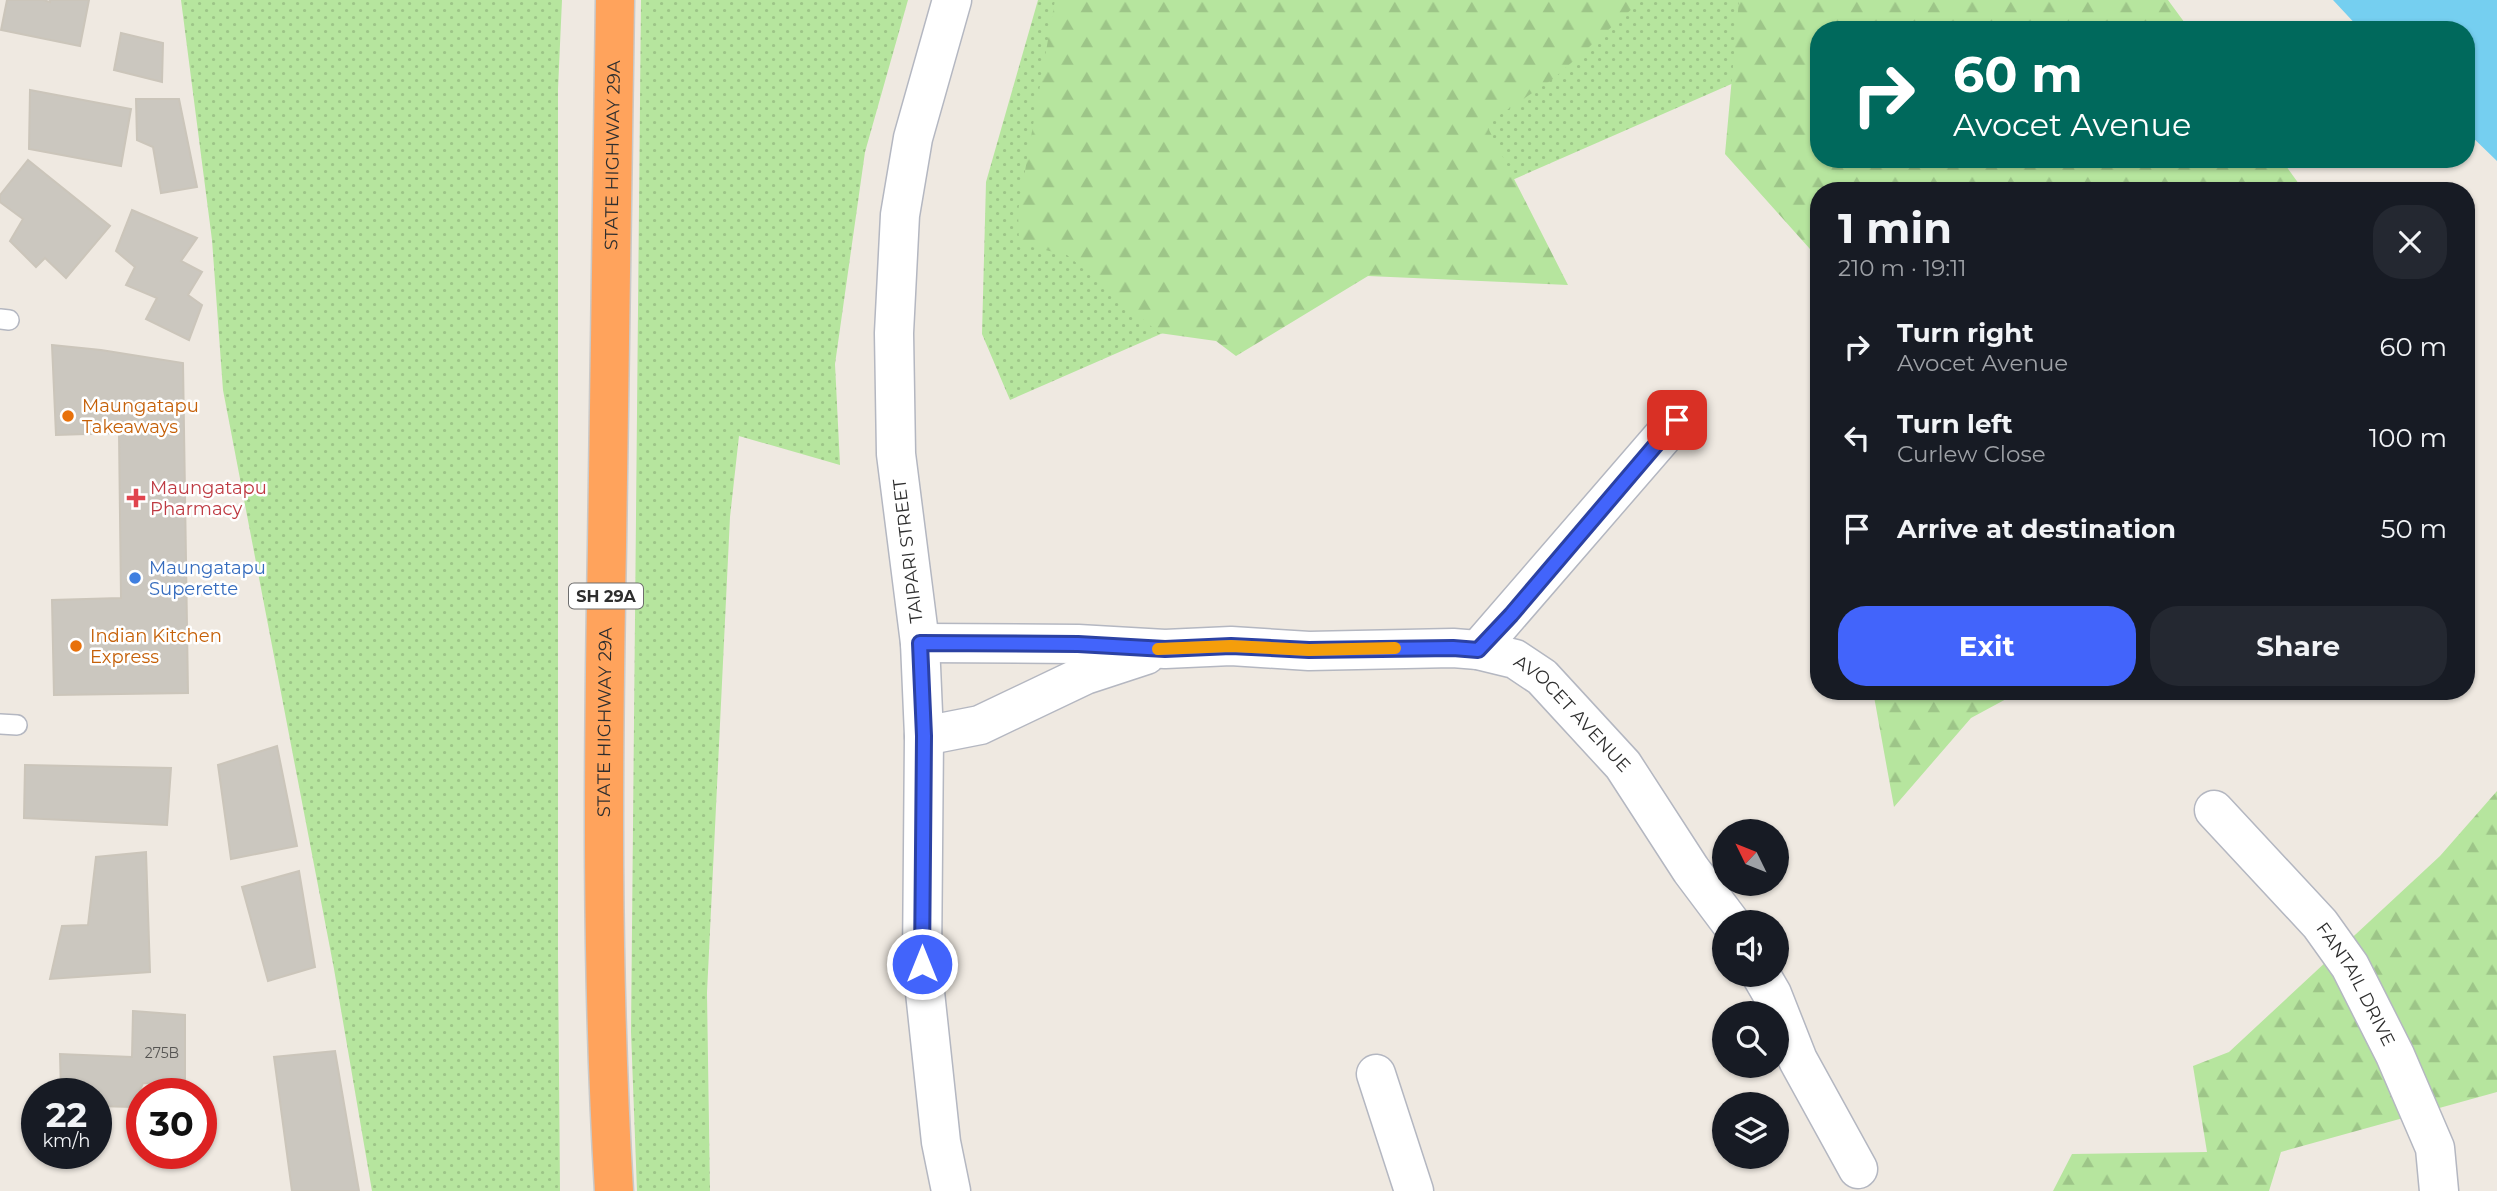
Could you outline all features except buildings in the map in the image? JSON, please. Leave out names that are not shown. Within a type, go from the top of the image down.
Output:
[{"type":"highway","name":"STATE HIGHWAY 29A","points":[[614,1191],[604,921],[604,739],[615,0]]},
{"type":"street","name":"TAIPARI STREET","points":[[951,1191],[942,1142],[922,964],[924,736],[920,643],[896,453],[894,333],[900,215],[914,138],[952,0]]},
{"type":"street","points":[[1478,650],[1677,420]]},
{"type":"street","name":"AVOCET AVENUE","points":[[920,643],[1078,644],[1165,649],[1231,646],[1309,650],[1439,648],[1478,650],[1515,659],[1542,677],[1623,765],[1691,870],[1721,910]]},
{"type":"street","name":"AVOCET AVENUE","points":[[924,736],[980,724],[1085,676],[1165,649]]},
{"type":"street","name":"FANTAIL DRIVE","points":[[2214,810],[2320,924],[2350,966],[2395,1055],[2435,1148],[2439,1191]]},
{"type":"street","points":[[1768,987],[1798,1059],[1858,1169]]},
{"type":"street","points":[[1376,1074],[1414,1191]]},
{"type":"green space","points":[[181,0],[562,0],[558,89],[560,1191],[372,1191],[334,969],[223,390],[212,240]]},
{"type":"green space","points":[[641,0],[908,0],[865,152],[835,364],[840,465],[739,436],[730,517],[707,993],[710,1191],[637,1191],[631,1032]]},
{"type":"green space","points":[[1038,0],[1923,0],[1850,21],[1810,21],[1810,50],[1010,400],[982,334],[986,182]]},
{"type":"green space","points":[[1055,0],[1642,0],[1553,79],[1486,124],[1568,285],[1368,276],[1236,356],[1216,341],[1159,333],[1067,255],[1019,244],[1018,211]]},
{"type":"green space","points":[[1739,0],[2168,0],[2183,21],[1810,21],[1810,168],[2287,168],[2298,182],[1810,182],[1810,249],[1725,154]]},
{"type":"green space","points":[[1875,700],[2004,700],[1971,718],[1894,807]]},
{"type":"green space","points":[[2497,791],[2497,1092],[2281,1152],[2269,1191],[2053,1191],[2072,1154],[2207,1152],[2193,1066],[2229,1052],[2440,856]]},
{"type":"water","points":[[2333,0],[2497,0],[2497,161],[2475,140],[2475,21],[2353,21]]},
{"type":"slow traffic","points":[[1158,649],[1231,646],[1309,650],[1395,648]]},
{"type":"place","name":"Maungatapu Takeaways","points":[[68,416]]},
{"type":"place","name":"Maungatapu Pharmacy","points":[[136,498]]},
{"type":"place","name":"Maungatapu Superette","points":[[135,578]]},
{"type":"place","name":"Indian Kitchen Express","points":[[76,646]]},
{"type":"route","points":[[922,964],[924,736],[920,643],[1078,644],[1165,649],[1231,646],[1309,650],[1478,650],[1677,420]]}]
